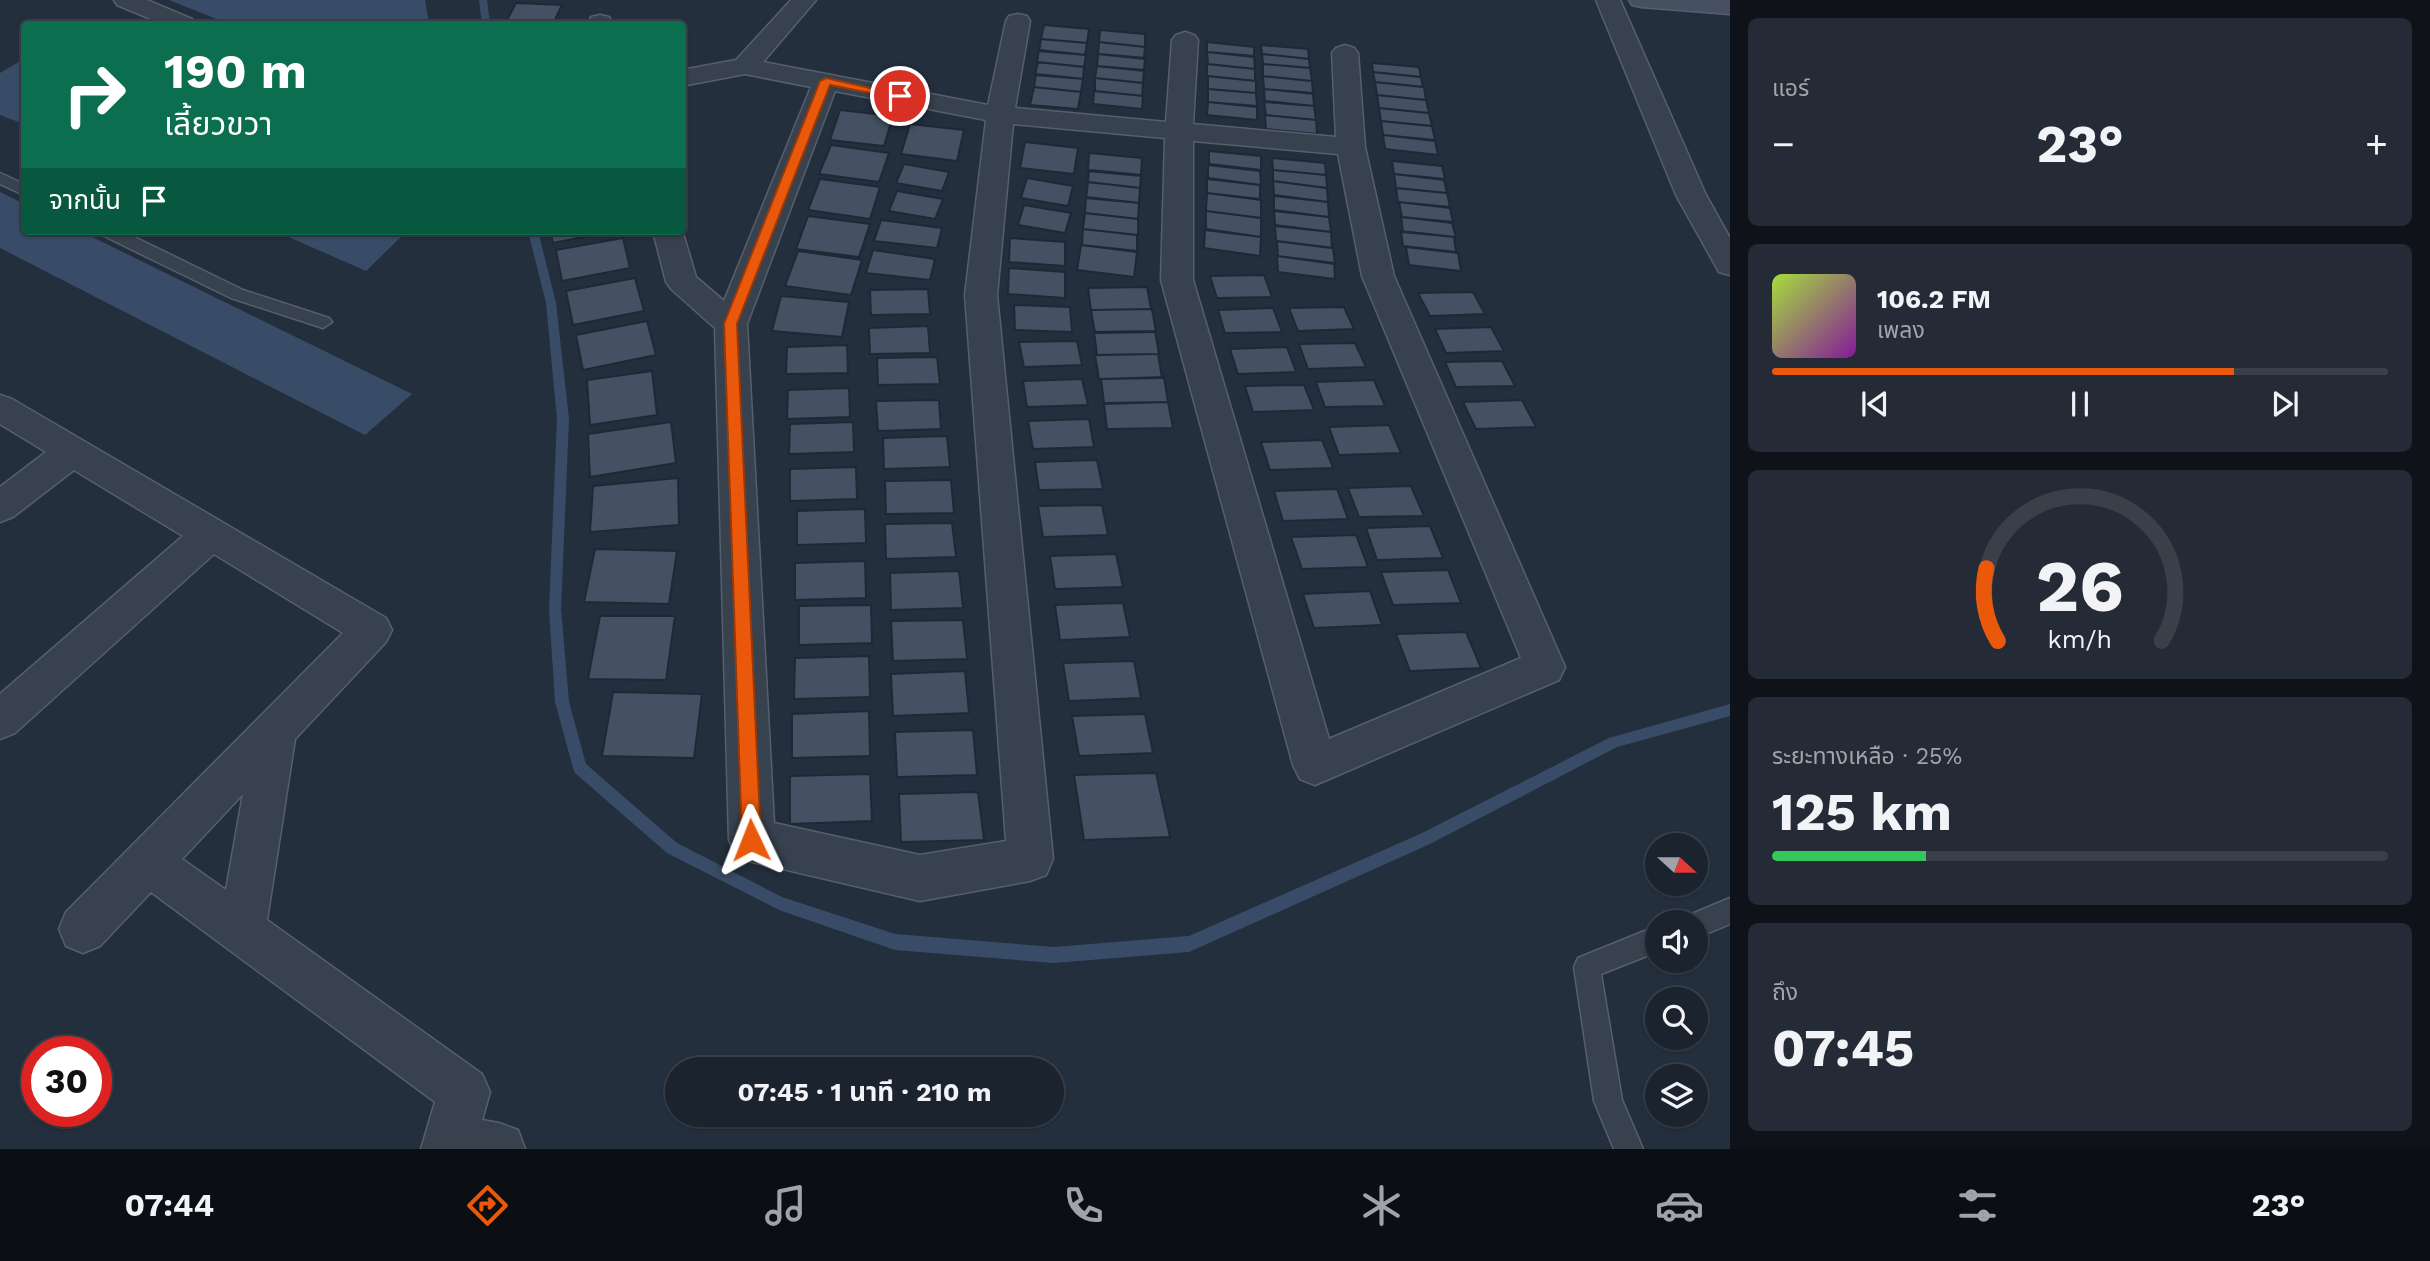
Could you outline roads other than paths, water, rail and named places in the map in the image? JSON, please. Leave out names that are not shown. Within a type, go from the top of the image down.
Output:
[{"type":"street","points":[[126,0],[176,21]]},
{"type":"street","points":[[745,66],[804,0]]},
{"type":"street","points":[[1608,0],[1691,195],[1730,265]]},
{"type":"street","points":[[1641,0],[1730,7]]},
{"type":"street","points":[[826,81],[730,324],[751,840],[920,878],[1030,859],[981,295],[1000,115],[1018,21]]},
{"type":"street","points":[[1185,40],[1179,131],[1177,280],[1315,765],[1545,667],[1378,276],[1351,147],[1345,53]]},
{"type":"street","points":[[686,77],[745,66],[1000,115],[1351,147]]},
{"type":"street","points":[[669,235],[682,282],[730,324]]},
{"type":"street","points":[[0,408],[372,630],[83,929]]},
{"type":"street","points":[[0,507],[73,451]]},
{"type":"street","points":[[0,720],[211,534]]},
{"type":"street","points":[[243,931],[275,731]]},
{"type":"street","points":[[148,862],[464,1092],[448,1145],[499,1149]]},
{"type":"lane","points":[[0,178],[21,188]]},
{"type":"lane","points":[[116,235],[237,294],[323,322]]},
{"type":"lane","points":[[1708,920],[1730,911]]},
{"type":"lane","points":[[1629,1149],[1608,1101],[1587,967],[1645,944]]},
{"type":"water","points":[[169,0],[425,0],[428,21],[222,21]]},
{"type":"water","points":[[21,61],[21,123],[0,115],[0,73]]},
{"type":"water","points":[[0,192],[21,202],[21,235],[88,235],[412,394],[365,435],[0,248]]},
{"type":"water","points":[[284,235],[403,235],[366,271]]},
{"type":"waterway","points":[[483,0],[486,21]]},
{"type":"waterway","points":[[534,235],[551,303],[563,419],[555,609],[562,702],[580,768],[672,848],[779,903],[895,942],[1054,955],[1189,944],[1425,839],[1614,742],[1730,710]]}]
